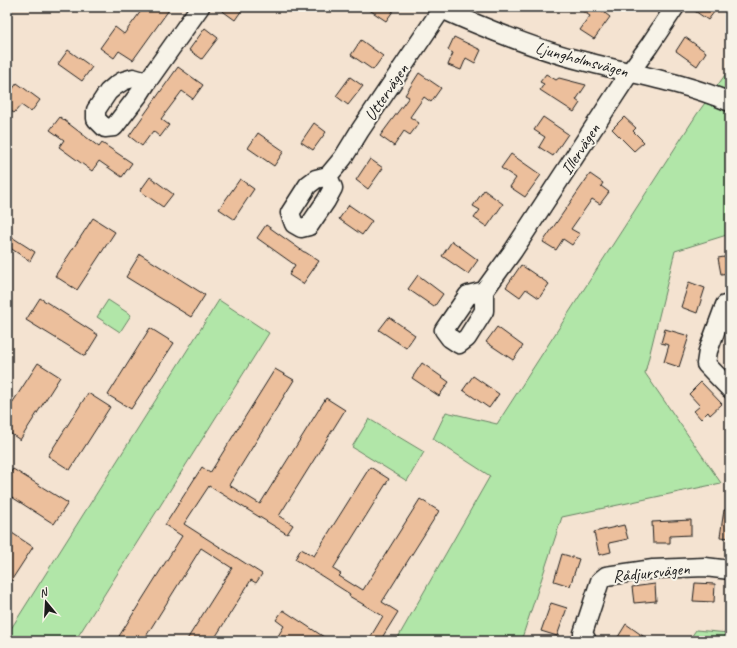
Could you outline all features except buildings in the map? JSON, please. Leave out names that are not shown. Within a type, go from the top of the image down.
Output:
[{"type":"street","points":[[146,82],[200,7]]},
{"type":"street","name":"Illervägen","points":[[484,291],[513,251],[630,72],[675,7]]},
{"type":"street","name":"Ljungholmsvägen","points":[[441,8],[498,34],[540,49],[582,61],[674,83],[713,94],[730,102]]},
{"type":"street","name":"Uttervägen","points":[[328,176],[343,158],[441,8]]},
{"type":"street","points":[[730,304],[725,305],[708,351],[706,364],[730,389]]},
{"type":"street","name":"Rådjursvägen","points":[[587,641],[582,633],[600,581],[606,576],[654,569],[705,567],[730,570]]},
{"type":"green space","points":[[730,68],[730,234],[675,251],[645,373],[721,483],[562,517],[521,641],[396,641],[490,476],[433,439],[446,412],[497,424],[697,114]]},
{"type":"green space","points":[[108,300],[131,315],[120,332],[97,317]]},
{"type":"green space","points":[[219,300],[269,333],[75,641],[7,641],[7,635]]},
{"type":"green space","points":[[369,419],[424,452],[407,481],[352,447]]},
{"type":"green space","points":[[696,630],[728,633],[725,641],[689,640]]}]
